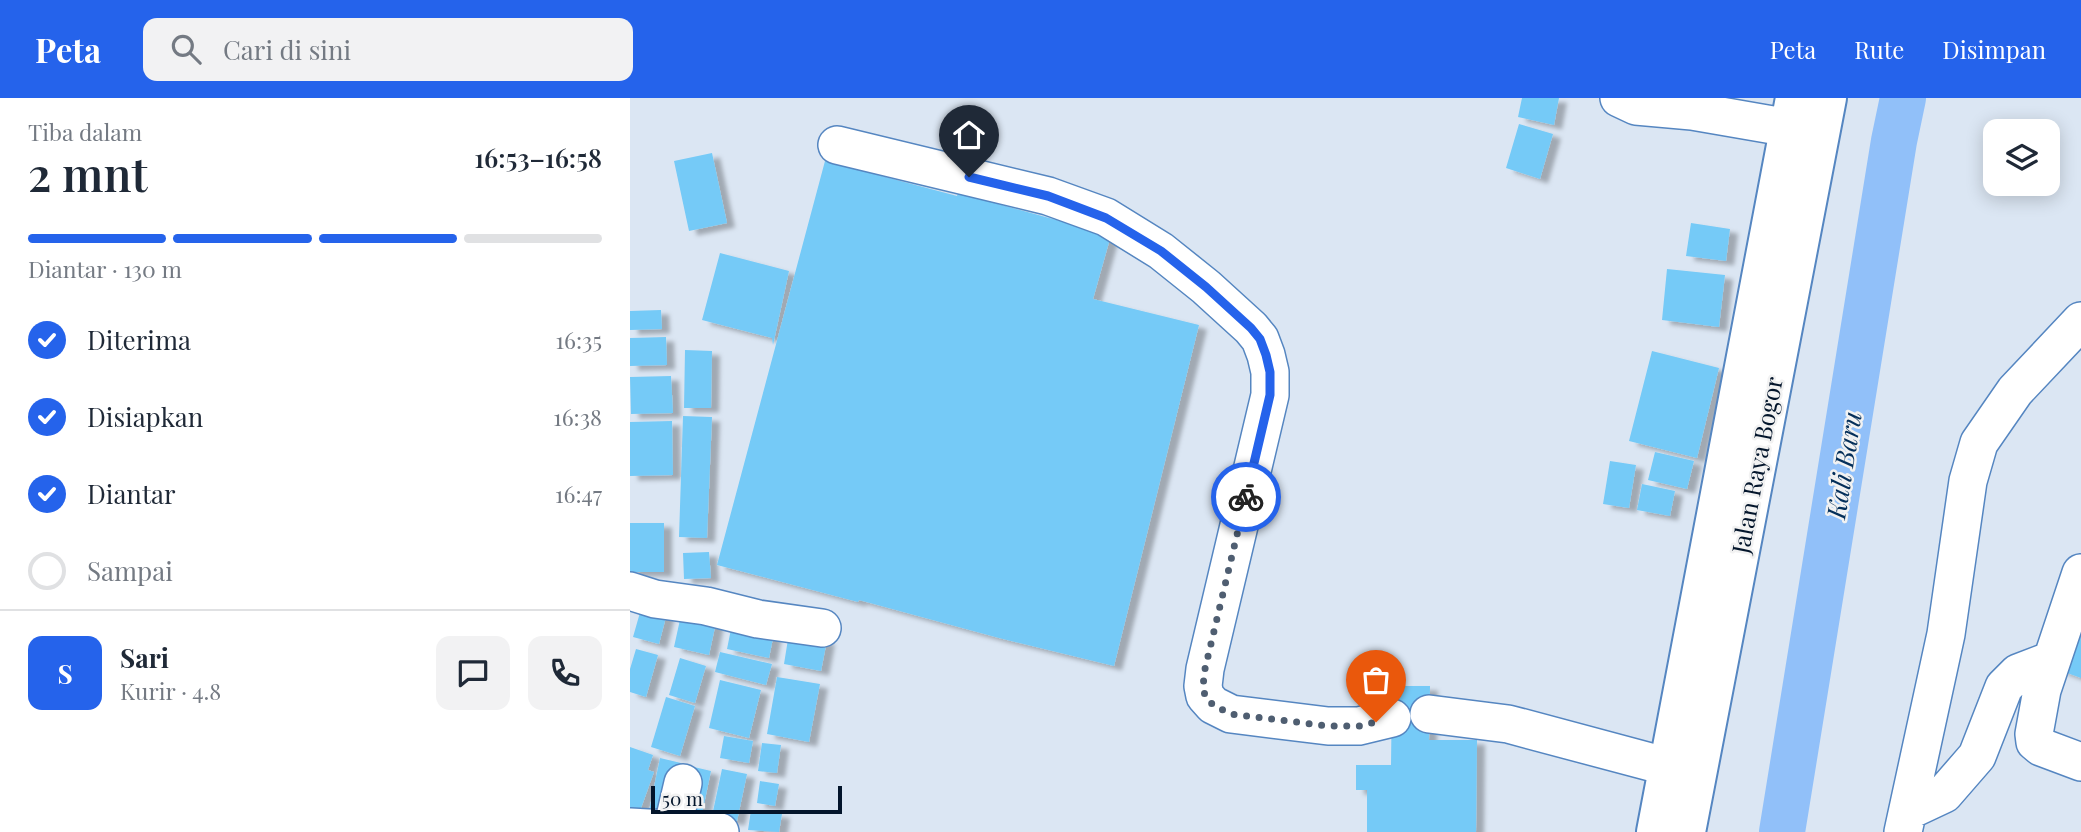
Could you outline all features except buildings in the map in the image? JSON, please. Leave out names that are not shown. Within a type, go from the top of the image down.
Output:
[{"type":"highway","name":"Jalan Raya Bogor","points":[[1686,832],[1827,98]]},
{"type":"highway","name":"Jalan Raya Bogor","points":[[1656,832],[1792,113]]},
{"type":"street","points":[[1619,98],[1636,106],[1692,111],[1792,113]]},
{"type":"street","points":[[838,145],[1048,196],[1106,218],[1161,251],[1251,328],[1260,339],[1266,355],[1270,372],[1270,395],[1205,669],[1205,696],[1221,710],[1255,718],[1328,726],[1359,726],[1392,718]]},
{"type":"street","points":[[1907,821],[1946,634],[1968,481],[1979,443],[2015,391],[2081,321]]},
{"type":"street","points":[[2081,573],[2042,691],[2034,734],[2035,742],[2041,747],[2081,762]]},
{"type":"street","points":[[630,591],[655,599],[706,606],[758,619],[822,628]]},
{"type":"street","points":[[1907,821],[1944,794],[1977,756],[2004,687],[2018,673],[2052,660]]},
{"type":"street","points":[[1429,714],[1508,724],[1669,767]]},
{"type":"street","points":[[672,830],[683,783]]},
{"type":"street","points":[[630,827],[720,832]]},
{"type":"waterway","name":"Kali Baru","points":[[1782,832],[1903,98]]},
{"type":"way so far","points":[[1246,497],[1205,669],[1205,696],[1221,710],[1255,718],[1328,726],[1359,726],[1376,722]]},
{"type":"route","points":[[969,177],[1048,196],[1106,218],[1161,251],[1251,328],[1260,339],[1266,355],[1270,372],[1270,395],[1246,497]]}]
